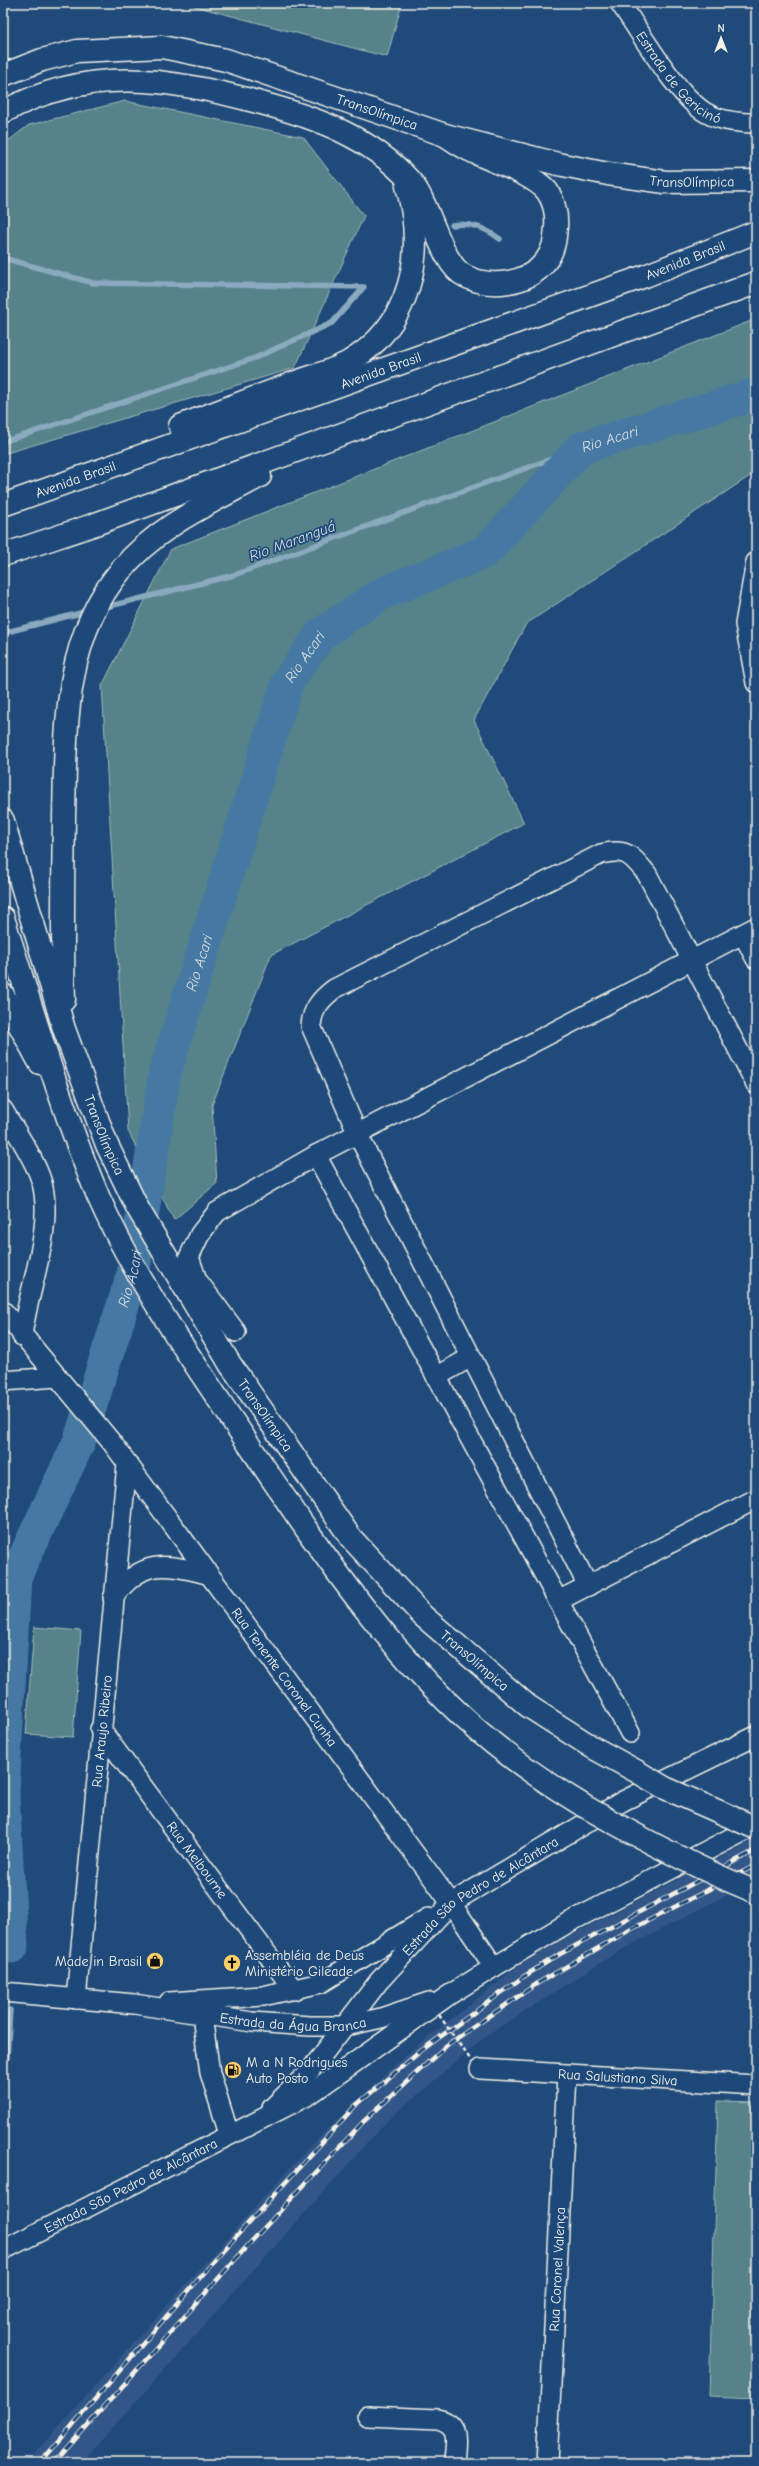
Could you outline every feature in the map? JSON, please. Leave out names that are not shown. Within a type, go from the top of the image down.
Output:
[{"type":"highway","name":"TransOlímpica","points":[[3,75],[42,60],[77,51],[162,47],[226,60],[445,135],[558,164],[608,174],[665,182],[756,181]]},
{"type":"highway","name":"TransOlímpica","points":[[3,112],[53,92],[91,82],[127,79],[163,81],[209,88],[292,111],[328,124],[380,152],[405,175],[418,190],[450,262],[463,276],[481,282],[509,282],[529,276],[545,262],[554,245],[556,223],[554,206],[546,190],[533,180],[472,152],[445,135]]},
{"type":"highway","points":[[3,493],[347,363],[374,344],[394,321],[408,290],[414,264],[415,225],[405,175]]},
{"type":"highway","name":"Avenida Brasil","points":[[3,505],[645,276],[756,232]]},
{"type":"highway","points":[[3,555],[90,526],[756,283]]},
{"type":"highway","points":[[64,1028],[62,934],[68,704],[75,666],[84,635],[94,611],[106,590],[122,569],[173,524],[199,507],[279,466],[309,445]]},
{"type":"highway","name":"TransOlímpica","points":[[3,821],[64,1028],[107,1145],[137,1207],[230,1364],[314,1487],[351,1538],[423,1616],[471,1659],[528,1706],[592,1747],[665,1788],[756,1828]]},
{"type":"highway","name":"TransOlímpica","points":[[3,918],[77,1143],[120,1241],[170,1328],[339,1574],[394,1642],[442,1696],[493,1743],[535,1775],[584,1806],[648,1842],[717,1876],[756,1892]]},
{"type":"highway","points":[[3,995],[45,1073],[77,1143]]},
{"type":"street","name":"Estrada de Gericinó","points":[[620,3],[684,94],[704,111],[736,123],[756,123]]},
{"type":"street","points":[[756,562],[745,624],[756,683]]},
{"type":"street","points":[[588,1586],[358,1135],[311,1026],[312,1018],[321,999],[334,990],[601,854],[617,850],[632,856],[647,874],[756,1084]]},
{"type":"street","points":[[236,1332],[197,1280],[189,1257],[200,1234],[217,1212],[316,1155],[358,1135],[750,930],[756,959]]},
{"type":"street","points":[[3,1110],[20,1139],[42,1183],[45,1230],[25,1312],[22,1336]]},
{"type":"street","points":[[316,1155],[630,1733]]},
{"type":"street","name":"Rua Tenente Coronel Cunha","points":[[3,1311],[22,1336],[113,1444],[207,1574],[452,1903],[494,1967]]},
{"type":"street","points":[[436,1377],[471,1357]]},
{"type":"street","points":[[3,1381],[63,1384]]},
{"type":"street","name":"Rua Araujo Ribeiro","points":[[76,1999],[100,1729],[127,1464]]},
{"type":"street","points":[[558,1601],[756,1499]]},
{"type":"street","points":[[113,1598],[133,1575],[154,1567],[178,1566],[207,1574]]},
{"type":"street","name":"Rua Melbourne","points":[[100,1729],[294,1990]]},
{"type":"street","name":"Estrada São Pedro de Alcântara","points":[[258,2122],[310,2071],[379,1981],[452,1903],[623,1801],[756,1736]]},
{"type":"street","name":"Estrada São Pedro de Alcântara","points":[[3,2250],[229,2134],[258,2122],[309,2095],[449,1995],[494,1967],[566,1924],[756,1825]]},
{"type":"street","name":"Estrada da Água Branca","points":[[134,2004],[230,1999],[294,1990],[321,1983],[342,1972],[452,1903]]},
{"type":"street","name":"Estrada da Água Branca","points":[[3,1992],[134,2004],[202,2016],[252,2022],[346,2026],[381,2018],[449,1995]]},
{"type":"street","points":[[202,2016],[210,2073],[229,2134]]},
{"type":"street","name":"Rua Salustiano Silva","points":[[475,2064],[567,2075],[756,2084]]},
{"type":"street","name":"Rua Coronel Valença","points":[[547,2463],[567,2075]]},
{"type":"street","points":[[367,2416],[438,2419],[448,2421],[453,2426],[455,2434],[454,2463]]},
{"type":"path","points":[[439,2015],[475,2064]]},
{"type":"shaded area","points":[[756,1839],[756,1880],[616,1953],[487,2035],[386,2122],[81,2463],[26,2463],[308,2148],[406,2055],[531,1956]]},
{"type":"green space","points":[[183,3],[402,3],[387,57]]},
{"type":"green space","points":[[125,101],[303,137],[364,216],[295,368],[3,454],[3,145],[29,125]]},
{"type":"green space","points":[[756,319],[756,472],[526,624],[474,720],[524,823],[271,955],[212,1105],[217,1183],[174,1220],[128,1131],[102,686],[171,549]]},
{"type":"green space","points":[[34,1627],[81,1631],[73,1737],[26,1734]]},
{"type":"green space","points":[[718,2101],[756,2102],[756,2398],[709,2396]]},
{"type":"waterway","points":[[452,225],[472,225],[483,229],[500,239]]},
{"type":"waterway","points":[[3,258],[93,283],[364,287],[332,323],[255,358],[3,442]]},
{"type":"waterway","name":"Rio Acari","points":[[3,1793],[15,1577],[79,1442],[133,1274],[165,1072],[288,681],[321,634],[383,593],[485,552],[581,448],[756,394]]},
{"type":"waterway","name":"Rio Maranguá","points":[[102,608],[234,575],[581,448]]},
{"type":"waterway","name":"Rio Maranguá","points":[[3,633],[88,611]]},
{"type":"waterway","name":"Rio Acari","points":[[3,1795],[12,1947]]},
{"type":"waterway","points":[[3,2060],[7,2058],[10,2010]]},
{"type":"railway","points":[[40,2463],[222,2252],[355,2106],[422,2050],[523,1977],[560,1954],[756,1850]]},
{"type":"railway","points":[[54,2463],[250,2243],[363,2122],[447,2045],[538,1983],[626,1932],[756,1865]]},
{"type":"place","name":"Made in Brasil","points":[[155,1961]]},
{"type":"place","name":"Assembléia de Deus Ministério Gileade","points":[[232,1963]]},
{"type":"place","name":"M a N Rodrigues Auto Posto","points":[[233,2070]]}]
